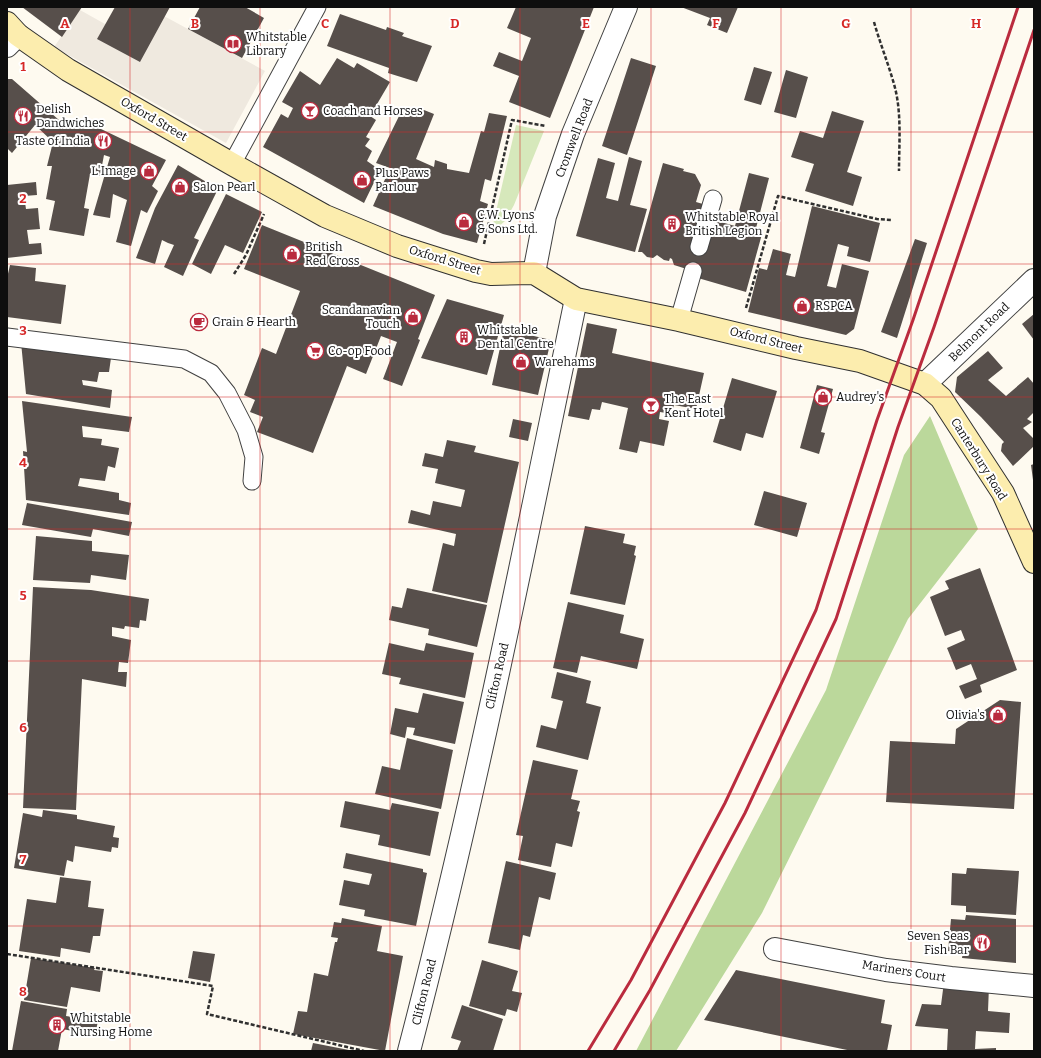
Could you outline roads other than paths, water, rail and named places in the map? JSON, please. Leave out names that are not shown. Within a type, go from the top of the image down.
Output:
[{"type":"main road","name":"Oxford Street","points":[[11,35],[68,70],[325,216],[397,246],[476,271],[491,274],[534,273],[576,299],[679,320],[796,348],[860,361],[925,384]]},
{"type":"main road","name":"Canterbury Road","points":[[925,384],[941,398],[1003,493],[1034,562]]},
{"type":"street","name":"Cromwell Road","points":[[534,273],[546,216],[573,134],[626,7]]},
{"type":"street","name":"Belmont Road","points":[[925,384],[1034,280]]},
{"type":"street","name":"Clifton Road","points":[[409,1051],[428,978],[507,632],[576,299]]},
{"type":"street","name":"Mariners Court","points":[[775,948],[886,970],[1034,986]]},
{"type":"lane","points":[[232,164],[317,7]]},
{"type":"lane","points":[[699,247],[713,200]]},
{"type":"lane","points":[[679,320],[693,271]]},
{"type":"lane","points":[[7,337],[184,360],[211,373],[227,393],[246,430],[254,458],[252,481]]},
{"type":"railway","points":[[588,1051],[631,980],[725,803],[816,610],[877,420],[913,320],[1018,7]]},
{"type":"railway","points":[[614,1051],[650,990],[745,813],[836,619],[898,427],[934,327],[1034,30]]},
{"type":"place","name":"Whitstable Library","points":[[233,44]]},
{"type":"place","name":"Coach and Horses","points":[[310,111]]},
{"type":"place","name":"Delish Dandwiches","points":[[23,116]]},
{"type":"place","name":"Taste of India","points":[[103,141]]},
{"type":"place","name":"L'Image","points":[[149,171]]},
{"type":"place","name":"Plus Paws Parlour","points":[[362,180]]},
{"type":"place","name":"Salon Pearl","points":[[180,187]]},
{"type":"place","name":"C.W. Lyons & Sons Ltd.","points":[[464,222]]},
{"type":"place","name":"Whitstable Royal British Legion","points":[[672,224]]},
{"type":"place","name":"British Red Cross","points":[[292,254]]},
{"type":"place","name":"RSPCA","points":[[802,306]]},
{"type":"place","name":"Scandanavian Touch","points":[[413,317]]},
{"type":"place","name":"Grain & Hearth","points":[[199,322]]},
{"type":"place","name":"Whitstable Dental Centre","points":[[464,337]]},
{"type":"place","name":"Co-op Food","points":[[315,351]]},
{"type":"place","name":"Warehams","points":[[521,362]]},
{"type":"place","name":"Audrey's","points":[[823,397]]},
{"type":"place","name":"The East Kent Hotel","points":[[651,406]]},
{"type":"place","name":"Olivia's","points":[[998,715]]},
{"type":"place","name":"Seven Seas Fish Bar","points":[[982,943]]},
{"type":"place","name":"Whitstable Nursing Home","points":[[57,1025]]}]
